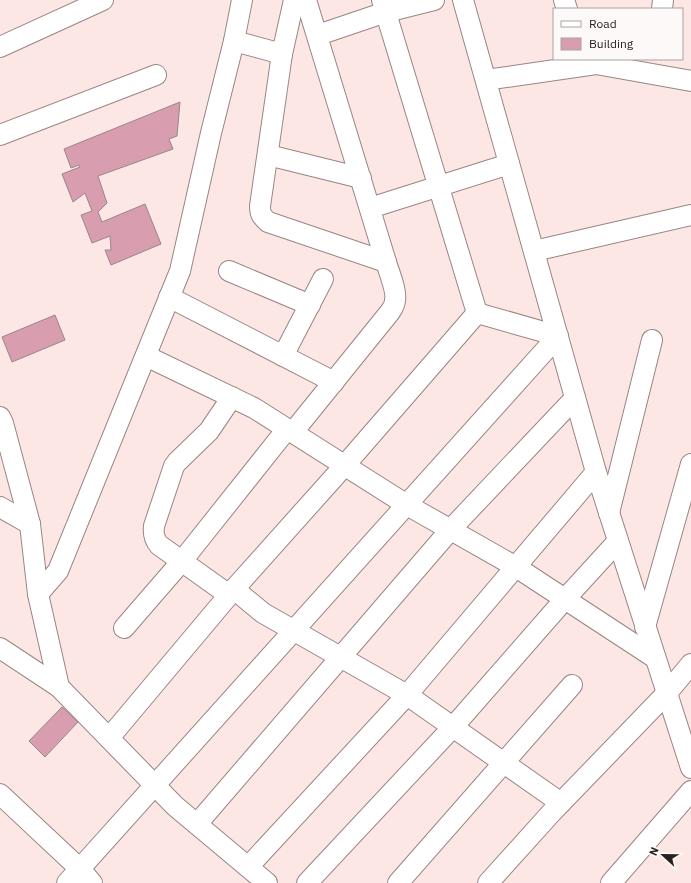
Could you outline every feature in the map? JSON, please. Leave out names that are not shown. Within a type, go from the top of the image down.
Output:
[{"type":"street","points":[[0,47],[103,0]]},
{"type":"street","points":[[294,0],[282,54],[260,213],[268,222],[386,262]]},
{"type":"street","points":[[124,628],[182,562],[290,430],[334,382],[390,312],[396,300],[361,178],[306,0]]},
{"type":"street","points":[[318,35],[384,6],[434,0]]},
{"type":"street","points":[[463,0],[596,472],[691,768]]},
{"type":"street","points":[[38,594],[58,571],[180,271],[211,133],[234,41],[238,3]]},
{"type":"street","points":[[384,6],[477,313]]},
{"type":"street","points":[[234,41],[282,54]]},
{"type":"street","points":[[486,80],[581,62],[659,67],[691,82]]},
{"type":"street","points":[[0,135],[156,75]]},
{"type":"street","points":[[268,155],[361,178]]},
{"type":"street","points":[[370,208],[509,164]]},
{"type":"street","points":[[534,251],[691,215]]},
{"type":"street","points":[[228,271],[310,305]]},
{"type":"street","points":[[283,356],[323,279]]},
{"type":"street","points":[[169,297],[334,382]]},
{"type":"street","points":[[477,313],[558,336]]},
{"type":"street","points":[[109,738],[232,592],[477,313]]},
{"type":"street","points":[[0,794],[80,878],[155,785],[558,336]]},
{"type":"street","points":[[609,513],[652,340]]},
{"type":"street","points":[[146,356],[254,408],[407,505],[516,567],[655,658]]},
{"type":"street","points":[[232,397],[209,431],[174,466],[154,526],[153,534],[159,545],[182,562],[232,592],[263,613],[407,695],[561,803]]},
{"type":"street","points":[[197,824],[451,529],[575,398]]},
{"type":"street","points":[[0,417],[3,423],[30,524],[38,594],[59,687]]},
{"type":"street","points":[[645,627],[691,464]]},
{"type":"street","points":[[248,867],[407,695],[596,472]]},
{"type":"street","points":[[0,507],[30,524]]},
{"type":"street","points":[[307,883],[454,727],[564,599],[618,541]]},
{"type":"street","points":[[0,648],[59,687],[175,806],[267,883]]},
{"type":"street","points":[[488,883],[561,803],[667,692],[691,664]]},
{"type":"street","points":[[398,883],[572,685]]},
{"type":"street","points":[[611,883],[691,791]]},
{"type":"building","points":[[180,102],[177,136],[169,139],[173,149],[98,176],[107,203],[98,212],[102,222],[145,204],[161,244],[111,265],[105,250],[111,250],[110,236],[92,243],[81,215],[92,211],[85,193],[73,202],[62,174],[80,167],[79,165],[71,168],[64,149]]},
{"type":"building","points":[[55,315],[65,340],[12,362],[2,337]]},
{"type":"building","points":[[62,707],[78,722],[45,757],[29,741]]}]
